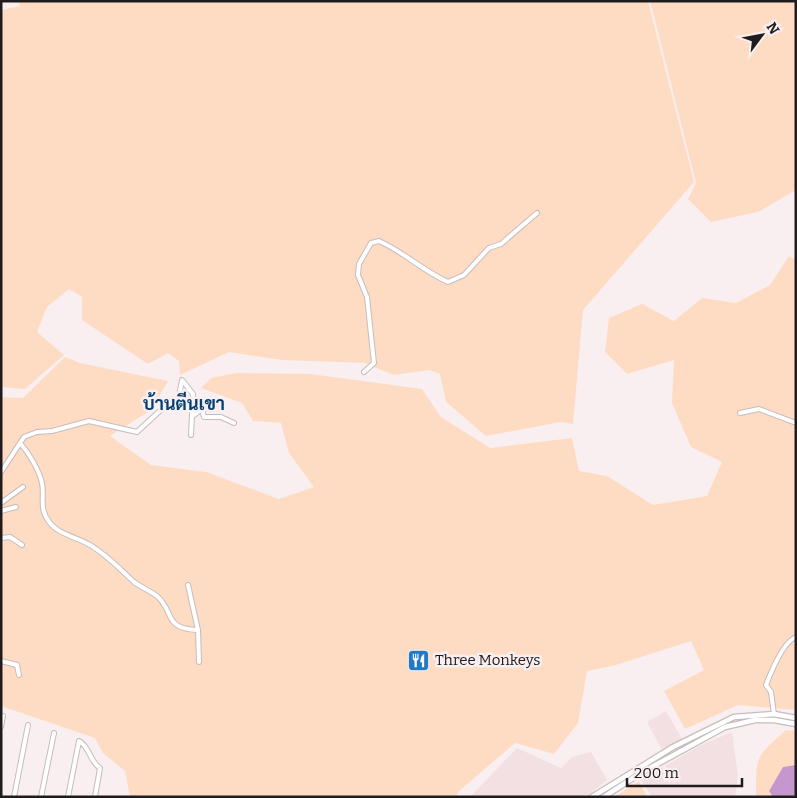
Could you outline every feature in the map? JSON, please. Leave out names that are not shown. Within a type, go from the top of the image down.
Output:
[{"type":"street","points":[[364,372],[374,363],[367,297],[361,287],[358,274],[359,264],[371,243],[379,240],[387,244],[406,254],[426,272],[448,282],[464,275],[489,248],[501,244],[537,213]]},
{"type":"street","points":[[1,472],[24,437],[37,432],[52,431],[90,421],[137,432],[163,408],[174,403],[179,396],[182,380],[193,394],[191,435]]},
{"type":"street","points":[[740,413],[759,409],[796,422]]},
{"type":"street","points":[[193,416],[202,410],[204,417],[221,417],[234,423]]},
{"type":"street","points":[[20,443],[42,484],[40,501],[51,525],[91,545],[122,568],[135,582],[157,597],[169,618],[177,626],[188,630],[198,630]]},
{"type":"street","points":[[1,503],[23,488]]},
{"type":"street","points":[[1,511],[16,507]]},
{"type":"street","points":[[3,538],[10,537],[22,545]]},
{"type":"street","points":[[188,585],[198,630],[199,662]]},
{"type":"street","points":[[774,714],[771,692],[766,685],[777,660],[787,644],[796,637]]},
{"type":"street","points":[[1,661],[17,665],[19,676]]},
{"type":"street","points":[[604,797],[639,774],[714,733],[720,726],[734,717],[774,714],[796,718]]},
{"type":"street","points":[[1,727],[4,716]]},
{"type":"street","points":[[592,797],[657,756],[711,728],[755,720],[774,720],[796,724]]},
{"type":"street","points":[[14,797],[28,725]]},
{"type":"street","points":[[711,728],[714,733]]},
{"type":"street","points":[[41,797],[54,732]]},
{"type":"street","points":[[68,797],[79,741],[85,744],[96,765],[100,768],[95,797]]},
{"type":"shaded area","points":[[18,1],[648,1],[694,182],[583,310],[573,424],[561,422],[486,436],[446,402],[440,374],[429,370],[394,375],[364,363],[281,360],[229,352],[180,375],[179,361],[168,353],[148,364],[82,320],[82,297],[69,289],[47,307],[37,332],[64,355],[25,389],[1,387],[1,10],[20,6]]},
{"type":"shaded area","points":[[650,1],[796,1],[796,190],[758,212],[711,222],[688,199],[696,183]]},
{"type":"shaded area","points":[[789,256],[796,260],[796,710],[738,705],[685,729],[664,691],[704,670],[691,641],[616,665],[587,671],[578,723],[554,754],[515,743],[458,792],[456,797],[130,797],[125,771],[103,753],[95,738],[1,706],[1,397],[23,398],[65,357],[80,363],[168,381],[151,410],[110,436],[151,465],[206,472],[279,499],[314,487],[289,453],[281,423],[253,421],[242,403],[201,388],[211,378],[236,373],[311,374],[422,389],[441,417],[490,448],[572,438],[579,471],[607,476],[653,505],[707,496],[722,462],[691,447],[672,403],[674,360],[627,374],[605,352],[609,318],[642,304],[674,321],[702,298],[736,303],[770,285]]},
{"type":"shaded area","points":[[666,711],[682,739],[662,750],[647,722]]},
{"type":"shaded area","points":[[786,730],[796,731],[796,765],[783,767],[769,791],[773,797],[756,797],[756,773],[759,758],[768,746]]},
{"type":"shaded area","points":[[732,732],[738,776],[735,797],[652,797],[641,780],[699,746]]},
{"type":"shaded area","points":[[517,748],[561,768],[572,757],[591,752],[607,780],[586,797],[470,797]]},
{"type":"shaded area","points":[[796,765],[796,797],[773,797],[769,791],[783,767]]},
{"type":"shaded area","points":[[639,781],[647,797],[615,797]]},
{"type":"place","name":"Three Monkeys","points":[[419,660]]},
{"type":"district","name":"บ้านตีนเขา","points":[[184,404]]}]
